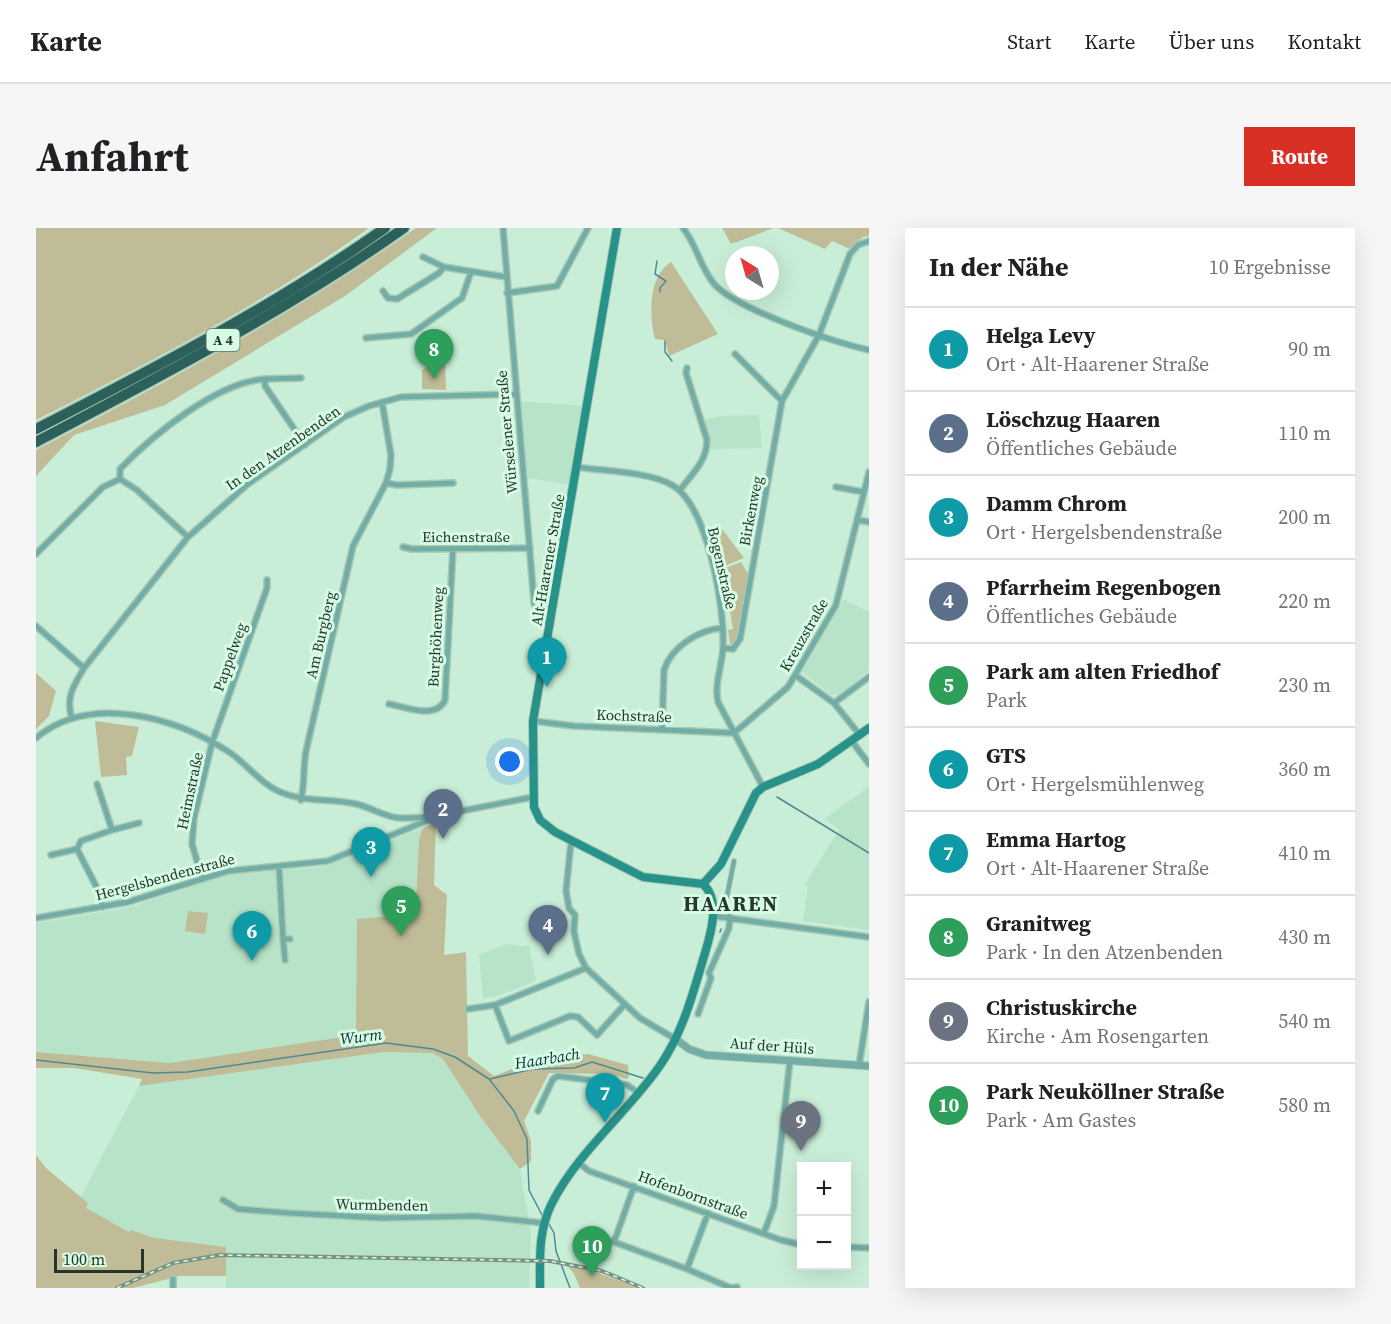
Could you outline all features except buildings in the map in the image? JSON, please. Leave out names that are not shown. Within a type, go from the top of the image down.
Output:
[{"type":"highway","name":"A 4","points":[[36,429],[117,388],[270,301],[385,228]]},
{"type":"highway","name":"A 4","points":[[36,442],[232,335],[321,282],[404,228]]},
{"type":"main road","name":"Alt-Haarener Straße","points":[[617,228],[533,721],[534,810],[540,820],[571,842],[652,880],[703,884]]},
{"type":"main road","points":[[540,1288],[544,1219],[552,1202],[579,1163],[639,1093],[677,1040],[700,971],[713,916],[710,892],[703,884],[721,864],[751,800],[763,787],[818,764],[869,728]]},
{"type":"street","name":"Würselener Straße","points":[[502,228],[536,615],[541,621],[551,624]]},
{"type":"street","points":[[507,292],[557,286],[588,228]]},
{"type":"street","points":[[683,228],[710,278],[728,295],[745,306],[819,335],[869,350]]},
{"type":"street","name":"Birkenweg","points":[[723,648],[733,649],[740,639],[782,401],[819,335],[850,254],[858,245],[869,241]]},
{"type":"street","points":[[423,257],[444,267],[506,277]]},
{"type":"street","points":[[383,291],[388,298],[397,299],[439,273],[444,267]]},
{"type":"street","points":[[366,338],[411,334],[462,298],[471,272]]},
{"type":"street","points":[[735,354],[782,401]]},
{"type":"street","points":[[578,467],[656,479],[680,490],[703,461],[707,450],[706,434],[687,368]]},
{"type":"street","points":[[120,479],[120,469],[175,421],[250,380],[301,378]]},
{"type":"street","points":[[265,379],[266,386],[305,445]]},
{"type":"street","name":"In den Atzenbenden","points":[[72,718],[69,699],[72,687],[84,668],[188,537],[248,484],[356,411],[382,402],[417,395],[515,394]]},
{"type":"street","name":"Am Burgberg","points":[[301,800],[306,779],[304,763],[306,751],[353,546],[386,483],[391,455],[382,402]]},
{"type":"street","name":"Kreuzstraße","points":[[734,733],[788,687],[839,598],[869,472]]},
{"type":"street","points":[[120,479],[137,490],[188,537]]},
{"type":"street","points":[[36,554],[103,487],[120,479]]},
{"type":"street","points":[[386,483],[397,486],[453,483]]},
{"type":"street","points":[[836,487],[864,492]]},
{"type":"street","name":"Bogenstraße","points":[[680,490],[691,503],[706,545],[717,587],[723,648],[717,695],[763,787]]},
{"type":"street","points":[[858,520],[869,522]]},
{"type":"street","name":"Eichenstraße","points":[[403,547],[530,548]]},
{"type":"street","name":"Burghöhenweg","points":[[389,704],[432,711],[442,706],[445,700],[453,549]]},
{"type":"street","name":"Pappelweg","points":[[212,743],[267,588],[267,580]]},
{"type":"street","points":[[36,626],[84,668]]},
{"type":"street","points":[[662,729],[664,670],[667,662],[682,645],[697,635],[722,628]]},
{"type":"street","points":[[795,675],[834,703],[859,734]]},
{"type":"street","points":[[834,703],[869,677]]},
{"type":"street","points":[[36,738],[72,718],[88,714],[141,717],[212,743],[231,754],[271,788],[301,800],[357,804],[400,818],[435,817],[533,796]]},
{"type":"street","name":"Kochstraße","points":[[533,721],[574,726],[734,733]]},
{"type":"street","points":[[851,740],[869,764]]},
{"type":"street","name":"Heimstraße","points":[[202,878],[191,835],[212,743]]},
{"type":"street","points":[[97,783],[112,830]]},
{"type":"street","name":"Hergelsbendenstraße","points":[[36,918],[103,907],[228,871],[328,861],[435,817]]},
{"type":"street","points":[[400,818],[404,831]]},
{"type":"street","points":[[51,855],[76,849],[81,841],[139,823]]},
{"type":"street","points":[[571,842],[566,891],[569,908],[574,912],[576,919],[573,926],[579,954],[586,968],[648,1024],[677,1040]]},
{"type":"street","points":[[76,849],[96,886],[103,907]]},
{"type":"street","points":[[698,1014],[711,978],[709,973],[729,928],[730,918],[726,901],[734,861]]},
{"type":"street","points":[[279,866],[286,939],[285,960]]},
{"type":"street","points":[[712,902],[726,901]]},
{"type":"street","points":[[713,916],[869,937]]},
{"type":"street","points":[[704,957],[714,960]]},
{"type":"street","points":[[468,1009],[495,1005],[586,968]]},
{"type":"street","points":[[700,971],[709,973]]},
{"type":"street","points":[[859,1065],[869,1002]]},
{"type":"street","points":[[495,1005],[509,1041],[570,1016],[578,1017],[597,1035],[625,1004]]},
{"type":"street","name":"Auf der Hüls","points":[[677,1040],[689,1049],[706,1055],[869,1066]]},
{"type":"street","points":[[764,1233],[774,1206],[790,1060]]},
{"type":"street","points":[[538,1111],[554,1079],[558,1076],[627,1085],[639,1093]]},
{"type":"street","name":"Hofenbornstraße","points":[[579,1163],[589,1171],[797,1244]]},
{"type":"street","points":[[614,1242],[634,1186]]},
{"type":"street","name":"Wurmbenden","points":[[223,1200],[238,1209],[288,1213],[382,1218],[476,1216],[544,1219]]},
{"type":"street","points":[[687,1269],[708,1213]]},
{"type":"street","points":[[600,1239],[687,1269],[731,1288],[737,1287]]},
{"type":"street","points":[[851,1247],[869,1248]]},
{"type":"street","points":[[173,1278],[173,1288]]},
{"type":"shaded area","points":[[36,228],[369,228],[248,306],[164,354],[36,420]]},
{"type":"shaded area","points":[[416,228],[437,228],[345,296],[165,405],[74,435],[36,476],[36,450],[277,318]]},
{"type":"shaded area","points":[[722,228],[774,228],[731,244]]},
{"type":"shaded area","points":[[778,228],[869,228],[869,236],[863,237],[850,249],[832,241],[825,249]]},
{"type":"shaded area","points":[[671,262],[718,334],[669,356],[665,340],[655,339],[651,308],[658,277]]},
{"type":"shaded area","points":[[445,355],[446,390],[422,389],[422,370]]},
{"type":"shaded area","points":[[521,401],[583,406],[571,485],[528,478]]},
{"type":"shaded area","points":[[759,415],[762,448],[711,449],[705,420],[720,416]]},
{"type":"shaded area","points":[[722,529],[744,558],[722,567],[714,537],[709,538]]},
{"type":"shaded area","points":[[741,562],[748,574],[737,640],[730,645],[728,630],[733,629],[723,569]]},
{"type":"shaded area","points":[[844,599],[869,612],[869,671],[839,694],[831,695],[802,672]]},
{"type":"shaded area","points":[[36,673],[56,691],[49,716],[36,729]]},
{"type":"shaded area","points":[[95,721],[139,727],[132,756],[126,757],[127,775],[101,777]]},
{"type":"shaded area","points":[[869,787],[869,930],[803,921],[808,886],[804,886],[839,829],[824,819]]},
{"type":"shaded area","points":[[436,822],[434,885],[447,895],[444,955],[466,952],[468,1056],[494,1076],[532,1061],[588,1054],[628,1065],[629,1077],[627,1079],[610,1074],[549,1073],[524,1121],[531,1141],[531,1161],[520,1169],[482,1119],[443,1059],[432,1053],[384,1052],[139,1086],[142,1079],[74,1068],[36,1068],[36,1052],[170,1063],[356,1035],[357,919],[394,916],[397,900],[416,901],[419,839],[423,828]]},
{"type":"shaded area","points":[[423,828],[422,837],[419,839],[416,902],[395,916],[357,920],[357,1035],[170,1063],[36,1052],[36,923],[127,908],[229,874],[329,865]]},
{"type":"shaded area","points":[[188,911],[208,913],[205,934],[185,931]]},
{"type":"shaded area","points":[[507,944],[529,945],[536,981],[495,997],[483,998],[479,955]]},
{"type":"shaded area","points":[[384,1052],[432,1053],[443,1058],[482,1119],[520,1169],[531,1234],[529,1288],[226,1288],[226,1247],[155,1238],[131,1230],[130,1232],[85,1208],[80,1198],[139,1086]]},
{"type":"shaded area","points":[[36,1155],[46,1168],[88,1203],[86,1208],[129,1232],[131,1230],[155,1238],[226,1247],[226,1276],[180,1276],[133,1288],[36,1288]]},
{"type":"shaded area","points":[[567,1265],[594,1271],[638,1288],[580,1288]]},
{"type":"waterway","points":[[657,261],[655,274],[666,281],[660,288],[660,292]]},
{"type":"waterway","points":[[665,341],[665,352],[672,361]]},
{"type":"waterway","name":"Haarbach","points":[[777,797],[869,853]]},
{"type":"waterway","name":"Wurm","points":[[36,1060],[153,1073],[188,1072],[386,1043],[433,1049],[455,1057],[489,1079],[514,1111],[527,1139],[529,1190],[542,1215]]},
{"type":"waterway","name":"Haarbach","points":[[490,1079],[533,1069],[574,1068],[592,1062],[643,1078]]},
{"type":"waterway","name":"Wurm","points":[[549,1224],[554,1233],[556,1251],[570,1288]]},
{"type":"railway","points":[[117,1288],[173,1263],[220,1255],[550,1261],[602,1271],[643,1288]]},
{"type":"place","name":"Granitweg","points":[[434,379]]},
{"type":"place","name":"Helga Levy","points":[[547,687]]},
{"type":"place","name":"Löschzug Haaren","points":[[443,839]]},
{"type":"place","name":"Damm Chrom","points":[[371,877]]},
{"type":"place","name":"Park am alten Friedhof","points":[[401,936]]},
{"type":"place","name":"Pfarrheim Regenbogen","points":[[548,955]]},
{"type":"place","name":"GTS","points":[[252,961]]},
{"type":"place","name":"Emma Hartog","points":[[605,1123]]},
{"type":"place","name":"Christuskirche","points":[[801,1151]]},
{"type":"place","name":"Park Neuköllner Straße","points":[[592,1276]]},
{"type":"district","name":"HAAREN","points":[[731,904]]}]
